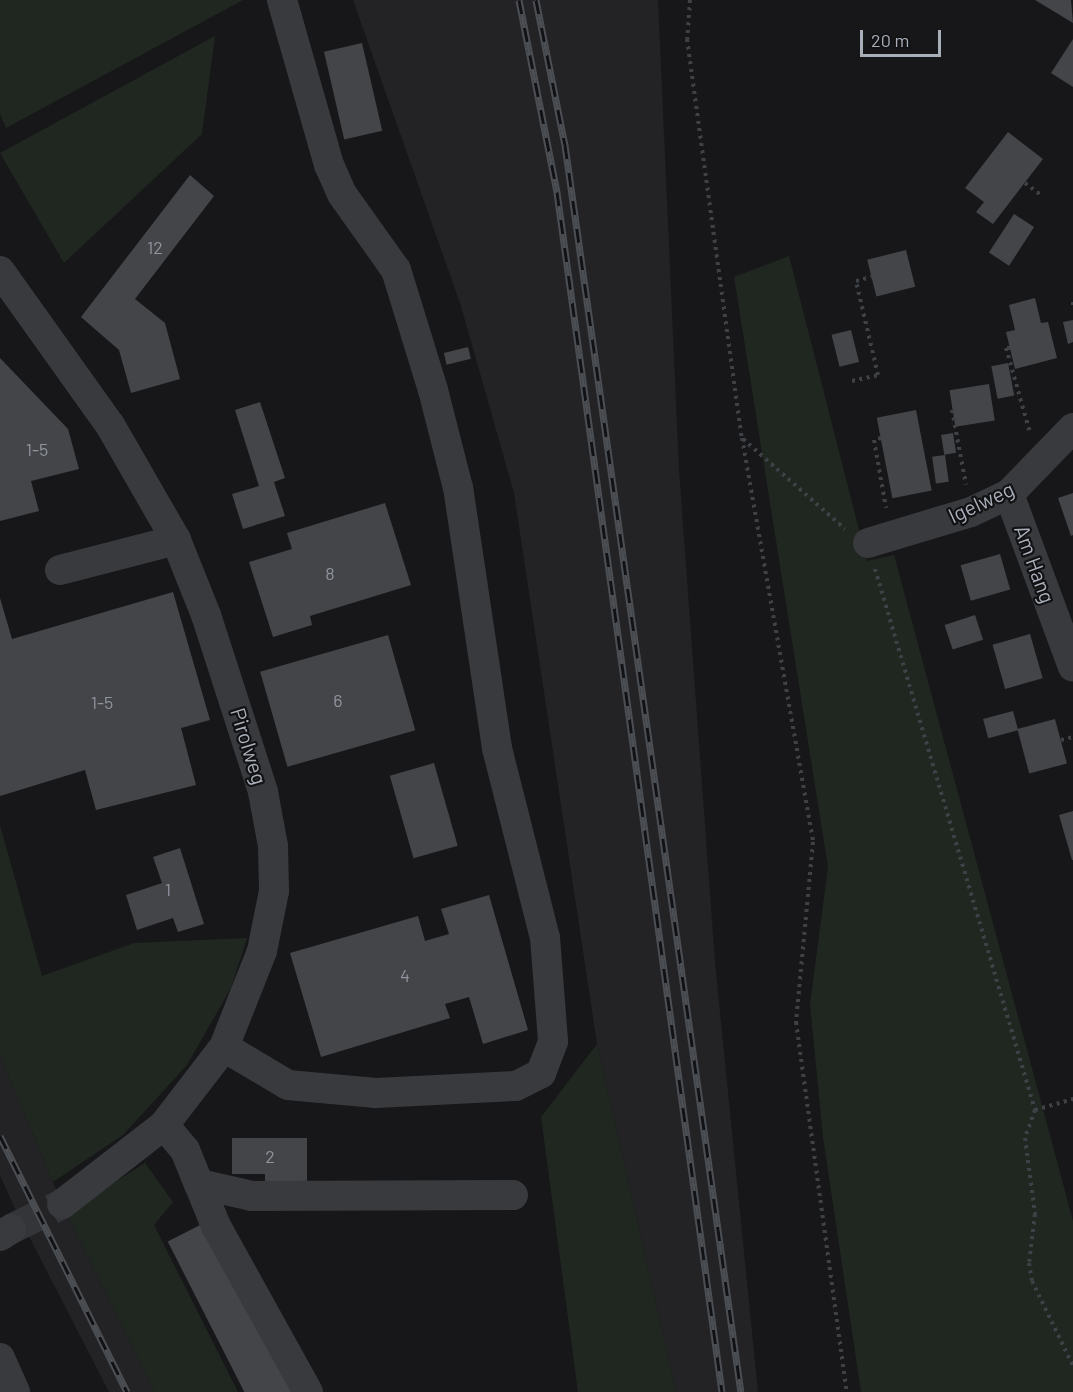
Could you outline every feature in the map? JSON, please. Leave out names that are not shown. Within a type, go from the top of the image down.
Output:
[{"type":"street","points":[[224,1047],[288,1085],[376,1093],[516,1086],[541,1073],[554,1041],[545,938],[497,748],[458,488],[436,401],[396,270],[342,194],[329,165],[282,0]]},
{"type":"street","name":"Pirolweg","points":[[0,271],[110,425],[176,540],[206,615],[263,792],[273,846],[274,891],[262,951],[224,1047],[164,1125],[62,1204]]},
{"type":"street","name":"Igelweg","points":[[880,540],[971,512],[1009,494],[1040,465],[1073,428]]},
{"type":"street","name":"Am Hang","points":[[1009,494],[1073,668]]},
{"type":"street","points":[[60,570],[176,540]]},
{"type":"street","points":[[164,1125],[185,1150],[216,1226],[308,1392]]},
{"type":"street","points":[[199,1184],[252,1196],[513,1195]]},
{"type":"street","points":[[0,1358],[15,1392]]},
{"type":"path","points":[[690,0],[687,39],[742,438],[813,842],[796,1022],[847,1392]]},
{"type":"path","points":[[1025,183],[1041,195]]},
{"type":"path","points":[[852,381],[878,375],[856,281],[872,277]]},
{"type":"path","points":[[1010,348],[1006,348],[1040,465]]},
{"type":"path","points":[[952,410],[971,512]]},
{"type":"path","points":[[742,438],[862,544],[880,540]]},
{"type":"path","points":[[881,438],[874,440],[881,478],[880,540],[1035,1110],[1025,1138],[1035,1214],[1029,1263],[1032,1281],[1073,1366]]},
{"type":"path","points":[[881,478],[889,477]]},
{"type":"path","points":[[1061,740],[1073,737]]},
{"type":"path","points":[[1035,1110],[1073,1099]]},
{"type":"shaded area","points":[[0,0],[243,0],[6,128],[0,114]]},
{"type":"shaded area","points":[[353,0],[658,0],[679,470],[715,962],[758,1392],[676,1392],[597,1044],[514,493],[461,306]]},
{"type":"shaded area","points":[[215,36],[202,134],[64,263],[0,153]]},
{"type":"shaded area","points":[[789,256],[867,561],[894,555],[1073,1221],[1073,1392],[861,1392],[823,1137],[810,1004],[828,867],[734,277]]},
{"type":"shaded area","points":[[0,825],[42,976],[134,943],[247,938],[231,988],[187,1065],[123,1135],[53,1182],[0,1056]]},
{"type":"shaded area","points":[[597,1044],[676,1392],[578,1392],[541,1117]]},
{"type":"shaded area","points":[[0,1056],[66,1213],[155,1392],[109,1392],[16,1211],[0,1175]]},
{"type":"shaded area","points":[[145,1163],[173,1202],[154,1225],[238,1392],[155,1392],[66,1213]]},
{"type":"building","points":[[1035,0],[1071,0],[1073,23]]},
{"type":"building","points":[[1073,39],[1073,87],[1051,73]]},
{"type":"building","points":[[362,43],[382,131],[344,139],[324,52]]},
{"type":"building","points":[[1008,132],[1043,159],[993,224],[976,212],[984,202],[965,188]]},
{"type":"building","points":[[190,175],[214,196],[135,299],[165,323],[180,379],[131,393],[119,350],[81,317]]},
{"type":"building","points":[[1014,214],[1034,227],[1009,266],[989,253]]},
{"type":"building","points":[[906,250],[915,287],[876,297],[867,260]]},
{"type":"building","points":[[1035,298],[1041,323],[1048,322],[1057,358],[1015,369],[1006,332],[1015,330],[1009,305]]},
{"type":"building","points":[[1073,320],[1073,342],[1068,344],[1063,322]]},
{"type":"building","points":[[851,330],[859,362],[840,367],[832,335]]},
{"type":"building","points":[[468,347],[471,359],[447,365],[444,353]]},
{"type":"building","points":[[0,358],[68,429],[79,469],[31,481],[39,511],[0,521]]},
{"type":"building","points":[[1008,363],[1014,395],[998,399],[991,366]]},
{"type":"building","points":[[989,384],[995,421],[955,427],[949,390]]},
{"type":"building","points":[[260,402],[285,478],[274,482],[285,516],[243,529],[232,494],[259,486],[235,410]]},
{"type":"building","points":[[916,410],[932,490],[892,498],[877,418]]},
{"type":"building","points":[[953,433],[956,453],[944,455],[941,435]]},
{"type":"building","points":[[945,455],[949,482],[936,484],[932,457]]},
{"type":"building","points":[[1073,493],[1073,535],[1071,536],[1058,498]]},
{"type":"building","points":[[385,503],[411,585],[310,616],[312,625],[273,637],[249,562],[292,549],[287,533]]},
{"type":"building","points":[[1000,554],[1010,590],[971,601],[961,565]]},
{"type":"building","points":[[173,592],[210,720],[181,728],[196,785],[96,810],[85,770],[0,796],[0,598],[12,639]]},
{"type":"building","points":[[975,615],[983,640],[953,650],[945,625]]},
{"type":"building","points":[[1030,634],[1043,678],[1005,689],[993,645]]},
{"type":"building","points":[[388,635],[415,730],[287,767],[260,672]]},
{"type":"building","points":[[1013,711],[1018,730],[988,738],[983,719]]},
{"type":"building","points":[[1055,719],[1067,763],[1029,774],[1017,729]]},
{"type":"building","points":[[434,763],[458,846],[413,858],[390,776]]},
{"type":"building","points":[[1073,811],[1073,860],[1072,860],[1059,815]]},
{"type":"building","points":[[180,848],[204,924],[178,932],[173,918],[137,930],[126,895],[162,883],[153,857]]},
{"type":"building","points":[[489,895],[528,1030],[483,1044],[469,997],[445,1004],[450,1018],[321,1057],[290,953],[418,916],[425,941],[449,934],[441,909]]},
{"type":"building","points":[[232,1138],[307,1138],[307,1183],[265,1183],[265,1174],[232,1174]]},
{"type":"building","points":[[206,1222],[293,1392],[244,1392],[168,1242]]},
{"type":"tunnel","points":[[11,1229],[62,1204]]},
{"type":"railway","points":[[519,0],[557,192],[722,1392]]},
{"type":"railway","points":[[536,0],[565,145],[741,1392]]},
{"type":"railway","points":[[0,1136],[127,1392]]}]
